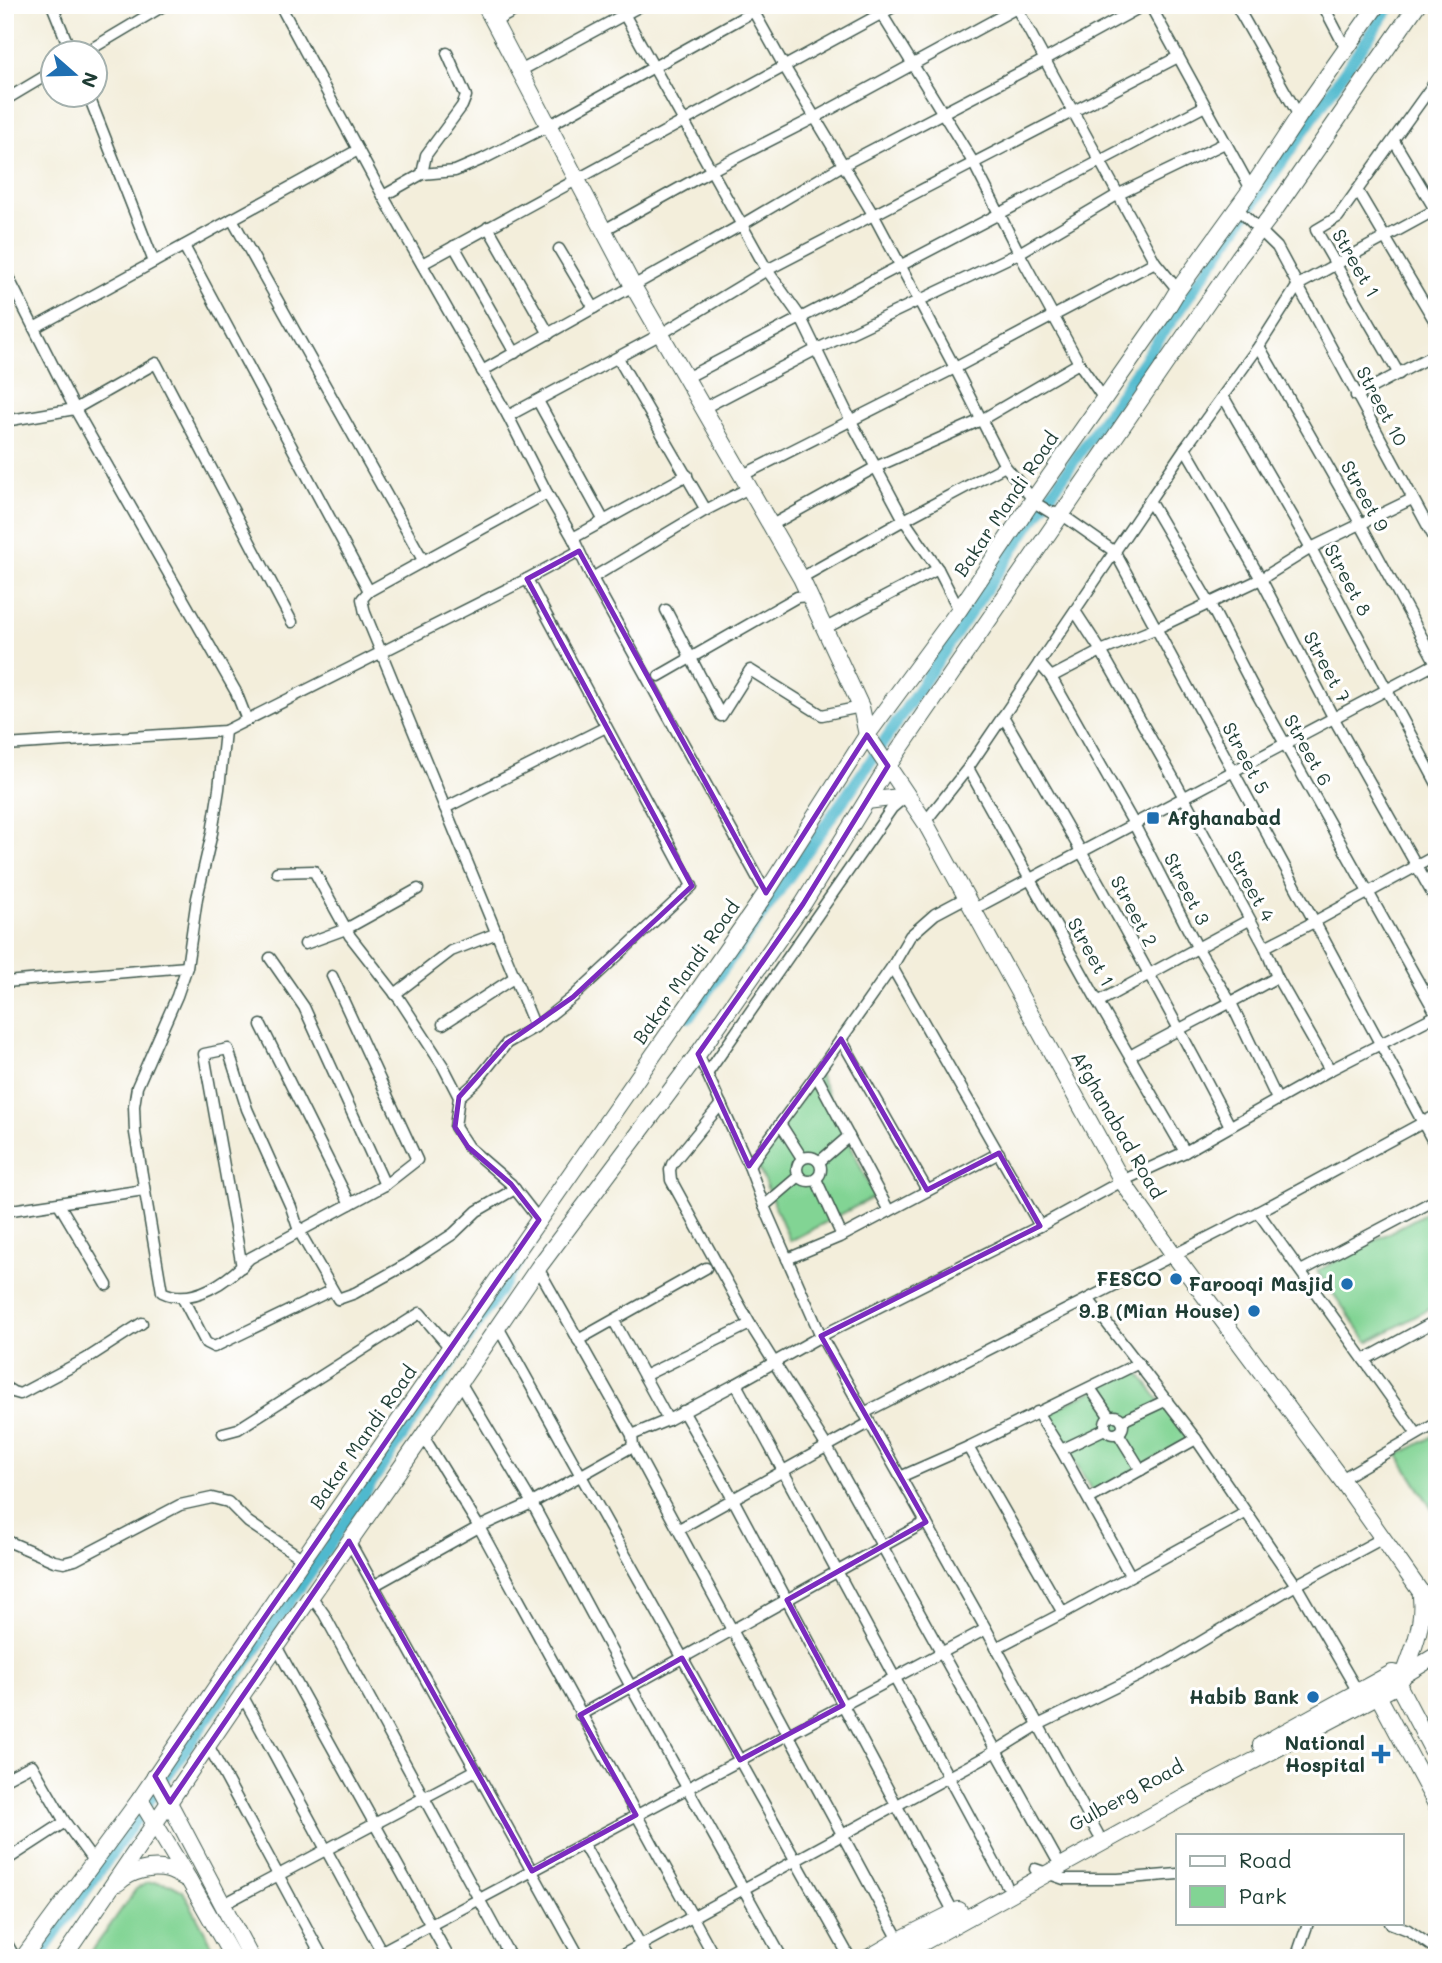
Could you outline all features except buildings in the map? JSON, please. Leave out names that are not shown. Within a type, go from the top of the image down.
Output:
[{"type":"main road","points":[[485,5],[633,286],[801,578],[861,707],[869,738]]},
{"type":"main road","name":"Bakar Mandi Road","points":[[23,1958],[140,1799],[303,1559],[766,893],[869,738],[1377,5]]},
{"type":"main road","points":[[63,1958],[538,1268],[698,1054],[803,904],[867,801],[885,760],[1056,513],[1272,214],[1417,5]]},
{"type":"main road","name":"Afghanabad Road","points":[[869,738],[925,822],[1122,1181],[1341,1479],[1437,1619]]},
{"type":"main road","points":[[867,801],[907,796]]},
{"type":"main road","points":[[414,1401],[436,1416]]},
{"type":"main road","points":[[1420,1591],[1437,1609]]},
{"type":"main road","points":[[1420,1591],[1423,1613],[1420,1627],[1398,1678],[1437,1759]]},
{"type":"main road","name":"Gulberg Road","points":[[868,1958],[902,1952],[1098,1834],[1398,1678],[1437,1655]]},
{"type":"main road","points":[[1369,1691],[1437,1806]]},
{"type":"main road","name":"Gulberg Road","points":[[902,1952],[954,1913],[1006,1884],[1187,1796],[1369,1691]]},
{"type":"main road","points":[[155,1776],[251,1958]]},
{"type":"main road","points":[[140,1799],[190,1880],[233,1958]]},
{"type":"main road","points":[[108,1893],[124,1877],[145,1869],[169,1870],[190,1880]]},
{"type":"street","points":[[52,5],[65,38]]},
{"type":"street","points":[[108,39],[165,5]]},
{"type":"street","points":[[280,5],[383,196],[508,416],[592,578],[766,893]]},
{"type":"street","points":[[494,22],[525,5]]},
{"type":"street","points":[[520,71],[622,10],[642,5]]},
{"type":"street","points":[[383,196],[422,174],[455,172],[483,159],[653,67],[752,8],[765,5]]},
{"type":"street","points":[[422,264],[784,66],[879,10],[897,5]]},
{"type":"street","points":[[482,371],[843,165],[1144,5]]},
{"type":"street","points":[[1150,5],[1251,190]]},
{"type":"street","points":[[1236,5],[1299,116]]},
{"type":"street","points":[[1323,5],[1346,49]]},
{"type":"street","points":[[604,230],[1018,6],[1044,60],[1074,110],[1154,262],[1178,290]]},
{"type":"street","name":"Street 5","points":[[752,8],[874,216],[1005,467],[1035,502],[1115,552],[1437,1149]]},
{"type":"street","points":[[622,10],[767,270],[801,318],[851,421],[904,520],[938,569],[959,610]]},
{"type":"street","points":[[879,10],[973,162],[1079,363],[1104,399]]},
{"type":"street","points":[[422,174],[426,155],[462,106],[466,96],[447,53]]},
{"type":"street","points":[[508,416],[661,334],[767,270],[1178,57]]},
{"type":"street","name":"Street 1","points":[[1399,374],[1316,230],[1338,217],[1437,79]]},
{"type":"street","points":[[5,100],[38,80]]},
{"type":"street","points":[[1430,90],[1437,102]]},
{"type":"street","points":[[686,378],[1205,106]]},
{"type":"street","points":[[94,108],[154,262]]},
{"type":"street","points":[[925,822],[968,768],[1185,448],[1259,346],[1297,285],[1436,210],[1394,141]]},
{"type":"street","points":[[702,409],[817,349],[1019,253],[1117,195],[1225,143]]},
{"type":"street","points":[[34,328],[358,150]]},
{"type":"street","points":[[1357,190],[1437,325]]},
{"type":"street","name":"Street 10","points":[[1237,208],[1277,247],[1437,543]]},
{"type":"street","points":[[232,219],[423,560]]},
{"type":"street","points":[[488,227],[549,334]]},
{"type":"street","points":[[184,246],[369,591]]},
{"type":"street","points":[[454,246],[515,353]]},
{"type":"street","points":[[559,249],[594,308]]},
{"type":"street","points":[[592,578],[706,510],[746,481],[851,421],[1154,262]]},
{"type":"street","points":[[5,271],[75,409],[236,692],[247,720]]},
{"type":"street","name":"Street 9","points":[[1259,346],[1360,523],[1436,664]]},
{"type":"street","points":[[1356,396],[1437,353]]},
{"type":"street","points":[[618,358],[706,510]]},
{"type":"street","points":[[5,421],[75,409],[156,363],[292,622]]},
{"type":"street","points":[[770,526],[876,467],[981,419],[1079,363]]},
{"type":"street","name":"Street 8","points":[[1223,396],[1311,548],[1437,784]]},
{"type":"street","points":[[538,401],[604,521]]},
{"type":"street","name":"Street 7","points":[[1185,448],[1261,579],[1333,717],[1437,902]]},
{"type":"street","points":[[801,578],[1005,467]]},
{"type":"street","points":[[573,538],[687,475]]},
{"type":"street","points":[[535,1027],[365,613],[362,599],[369,591],[423,560],[547,494]]},
{"type":"street","points":[[1051,677],[1101,651],[1261,579],[1311,548],[1412,499]]},
{"type":"street","name":"Street 6","points":[[1150,502],[1210,604],[1252,685],[1437,1015]]},
{"type":"street","points":[[5,745],[225,731],[579,551]]},
{"type":"street","points":[[824,629],[938,569]]},
{"type":"street","points":[[458,1097],[476,1082],[507,1043],[535,1027],[573,997],[692,886],[527,579]]},
{"type":"street","points":[[659,676],[796,597],[809,596]]},
{"type":"street","points":[[666,610],[721,716],[750,670],[822,715],[861,707]]},
{"type":"street","name":"Street 4","points":[[1075,611],[1101,651],[1184,798],[1265,947],[1277,977],[1330,1070]]},
{"type":"street","name":"Street 3","points":[[1039,663],[1051,677],[1134,824],[1198,947],[1231,1003],[1277,1099]]},
{"type":"street","points":[[749,1166],[892,967],[910,936],[935,914],[1031,880],[1436,664]]},
{"type":"street","name":"Street 2","points":[[1003,716],[1083,852],[1230,1126]]},
{"type":"street","points":[[445,808],[606,727]]},
{"type":"street","points":[[225,731],[214,822],[197,898],[187,967],[137,1087],[134,1106],[135,1133],[162,1292],[170,1296],[191,1297],[233,1276],[250,1258],[385,1185],[417,1160],[332,976]]},
{"type":"street","name":"Street 1","points":[[968,768],[1185,1152]]},
{"type":"street","points":[[707,1074],[892,808],[907,796]]},
{"type":"street","points":[[1265,947],[1437,855]]},
{"type":"street","points":[[278,872],[314,871],[346,929],[395,994],[443,1066],[458,1097],[455,1127],[468,1147],[514,1189],[539,1220]]},
{"type":"street","points":[[305,944],[346,929],[418,888]]},
{"type":"street","points":[[1098,1002],[1249,920]]},
{"type":"street","points":[[395,994],[451,951],[497,933]]},
{"type":"street","points":[[270,958],[304,1007],[385,1185]]},
{"type":"street","points":[[5,982],[187,967]]},
{"type":"street","points":[[892,967],[1040,1226]]},
{"type":"street","points":[[1130,1056],[1277,977]]},
{"type":"street","points":[[443,1024],[515,978]]},
{"type":"street","points":[[375,1585],[479,1527],[532,1503],[683,1411],[821,1336],[1040,1226],[1122,1181],[1185,1152],[1330,1070],[1437,1015]]},
{"type":"street","points":[[261,1025],[350,1204]]},
{"type":"street","points":[[841,1039],[927,1190]]},
{"type":"street","points":[[242,1267],[204,1054],[228,1049],[247,1109],[299,1231],[338,1298],[407,1264],[453,1234],[477,1211],[514,1189]]},
{"type":"street","points":[[698,1054],[821,1336],[1098,1834]]},
{"type":"street","points":[[816,1075],[889,1211]]},
{"type":"street","points":[[720,1104],[673,1164],[670,1170],[671,1181],[750,1324],[827,1447],[996,1751],[1047,1866],[1064,1880],[1176,1874]]},
{"type":"street","points":[[679,1529],[827,1447],[867,1418],[1437,1115]]},
{"type":"street","points":[[781,1125],[802,1158]]},
{"type":"street","points":[[819,1162],[849,1136]]},
{"type":"street","points":[[787,1259],[842,1236],[999,1153]]},
{"type":"street","points":[[811,1157],[819,1162],[821,1171],[816,1179],[807,1181],[799,1176],[797,1167],[802,1158],[811,1157]]},
{"type":"street","points":[[764,1206],[799,1176]]},
{"type":"street","points":[[816,1179],[842,1236]]},
{"type":"street","points":[[5,1211],[144,1190]]},
{"type":"street","points":[[1301,1271],[1437,1199]]},
{"type":"street","points":[[59,1204],[107,1286]]},
{"type":"street","points":[[1258,1212],[1417,1434]]},
{"type":"street","points":[[538,1268],[843,1834],[902,1952]]},
{"type":"street","points":[[578,1340],[706,1268]]},
{"type":"street","points":[[182,1297],[206,1343],[214,1347],[332,1290]]},
{"type":"street","points":[[1089,1300],[1196,1439],[1369,1691]]},
{"type":"street","points":[[223,1433],[238,1429],[420,1313],[451,1349]]},
{"type":"street","points":[[1364,1360],[1437,1320]]},
{"type":"street","points":[[614,1321],[668,1420]]},
{"type":"street","points":[[5,1387],[20,1394],[86,1359],[142,1323]]},
{"type":"street","points":[[644,1376],[750,1324]]},
{"type":"street","points":[[498,1327],[850,1958]]},
{"type":"street","points":[[900,1477],[968,1447],[1139,1363]]},
{"type":"street","points":[[460,1382],[532,1503],[782,1958]]},
{"type":"street","points":[[736,1384],[1006,1884]]},
{"type":"street","points":[[1090,1388],[1110,1416]]},
{"type":"street","points":[[1122,1421],[1167,1400]]},
{"type":"street","points":[[683,1411],[733,1499],[954,1913]]},
{"type":"street","points":[[1037,1412],[1130,1575]]},
{"type":"street","points":[[1105,1429],[1111,1434],[1118,1433],[1122,1428],[1122,1421],[1117,1416],[1110,1416]]},
{"type":"street","points":[[1105,1429],[1105,1422],[1110,1416]]},
{"type":"street","points":[[1341,1479],[1437,1423]]},
{"type":"street","points":[[1061,1450],[1105,1429]]},
{"type":"street","points":[[1118,1433],[1141,1470]]},
{"type":"street","points":[[423,1436],[479,1527],[715,1958]]},
{"type":"street","points":[[1088,1499],[1196,1439]]},
{"type":"street","points":[[968,1447],[1063,1613]]},
{"type":"street","points":[[5,1540],[64,1563],[75,1560],[180,1505],[212,1498],[228,1502],[248,1522],[303,1559]]},
{"type":"street","points":[[996,1648],[1245,1513]]},
{"type":"street","points":[[580,1714],[926,1522]]},
{"type":"street","points":[[617,1958],[996,1751],[1038,1725],[1167,1662],[1296,1585],[1382,1538]]},
{"type":"street","points":[[349,1541],[580,1958]]},
{"type":"street","points":[[311,1596],[324,1614],[511,1958]]},
{"type":"street","points":[[369,1958],[383,1954],[478,1899],[986,1629]]},
{"type":"street","points":[[276,1646],[449,1958]]},
{"type":"street","points":[[242,1695],[383,1954]]},
{"type":"street","points":[[208,1745],[323,1958]]},
{"type":"street","points":[[5,1779],[32,1765],[65,1822],[94,1863]]},
{"type":"street","points":[[222,1905],[477,1770]]},
{"type":"street","points":[[5,1861],[65,1822]]},
{"type":"street","points":[[583,1844],[648,1958]]},
{"type":"street","points":[[1296,1958],[1308,1924]]},
{"type":"street","points":[[1393,1924],[1408,1930],[1437,1950]]},
{"type":"street","points":[[5,1940],[15,1958]]},
{"type":"highlighted area","points":[[579,551],[766,893],[867,735],[888,766],[803,904],[698,1054],[749,1166],[841,1039],[927,1190],[999,1153],[1040,1226],[821,1336],[926,1522],[787,1600],[843,1705],[740,1760],[682,1658],[580,1715],[636,1815],[532,1871],[349,1541],[170,1802],[155,1776],[539,1220],[511,1184],[468,1147],[455,1127],[459,1097],[507,1043],[573,997],[692,886],[527,579]]},
{"type":"green space","points":[[819,1074],[874,1197],[790,1241],[756,1162]]},
{"type":"green space","points":[[1437,1207],[1437,1305],[1368,1342],[1317,1271]]},
{"type":"green space","points":[[1137,1370],[1188,1439],[1093,1493],[1047,1413]]},
{"type":"green space","points":[[1437,1434],[1437,1517],[1398,1455]]},
{"type":"green space","points":[[156,1882],[172,1885],[183,1891],[219,1958],[87,1958],[136,1889]]},
{"type":"waterway","points":[[689,1017],[866,768],[1026,530],[1391,5]]},
{"type":"waterway","points":[[38,1958],[333,1540],[519,1261]]},
{"type":"place","name":"Afghanabad","points":[[1153,818]]},
{"type":"place","name":"FESCO","points":[[1176,1279]]},
{"type":"place","name":"Farooqi Masjid","points":[[1347,1284]]},
{"type":"place","name":"9.B (Mian House)","points":[[1254,1311]]},
{"type":"place","name":"Habib Bank","points":[[1313,1697]]},
{"type":"place","name":"National Hospital","points":[[1381,1754]]}]
